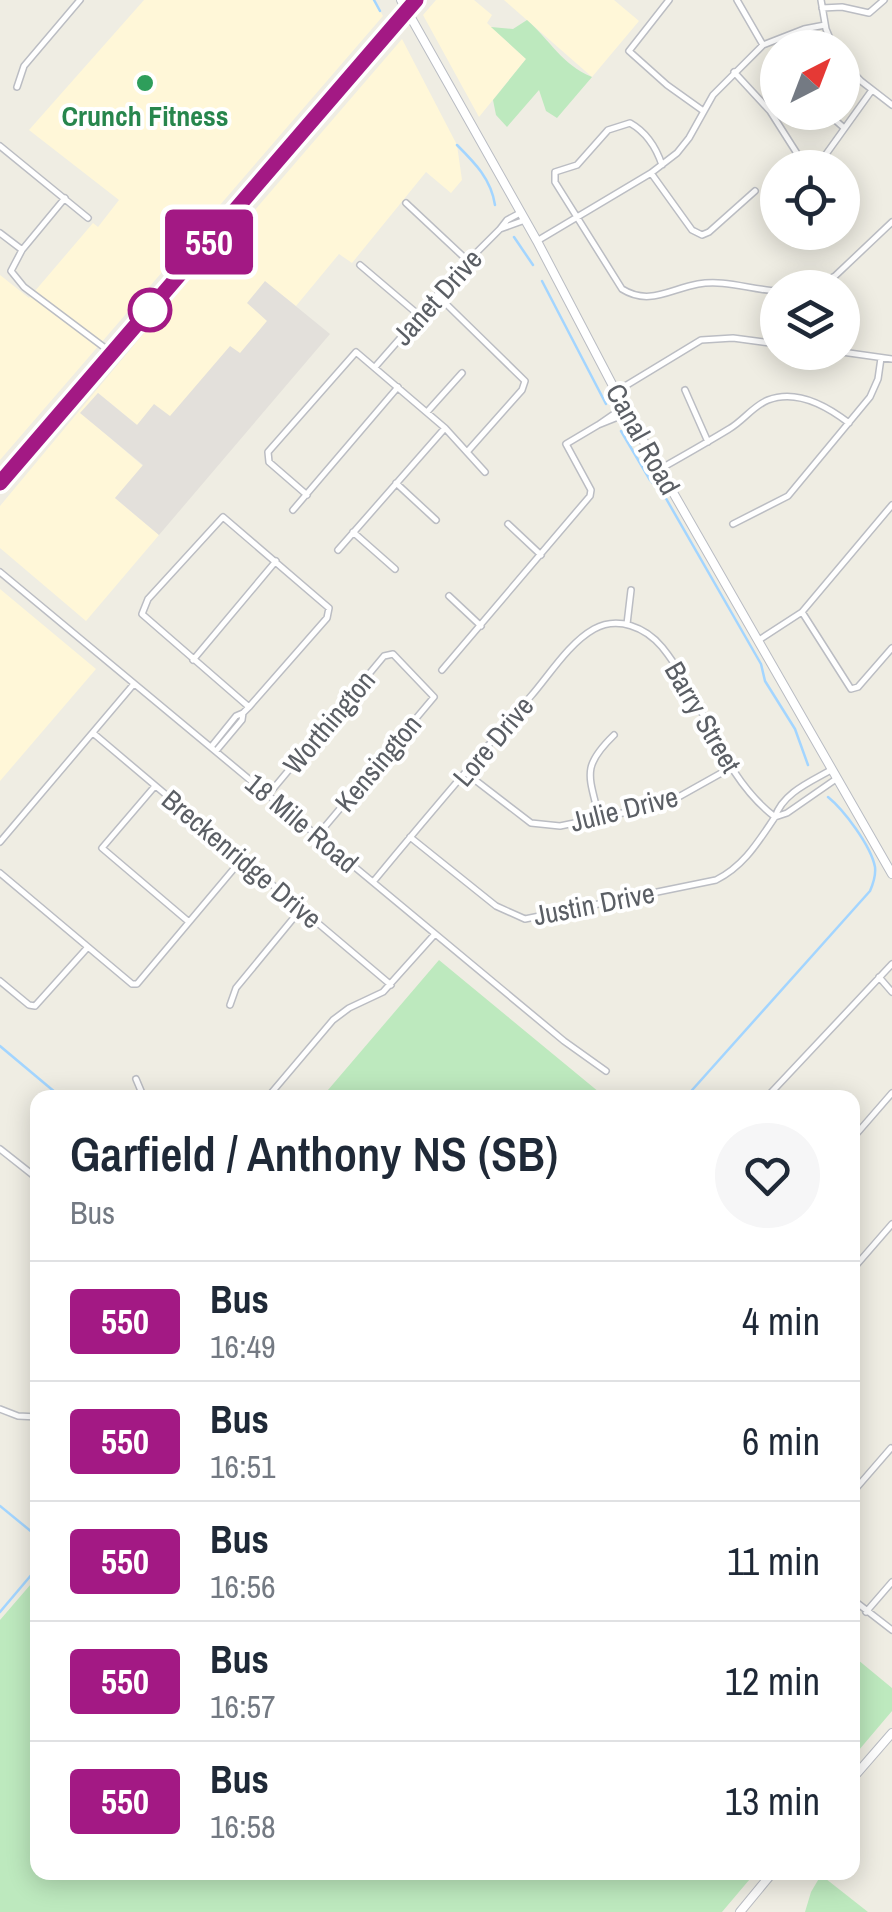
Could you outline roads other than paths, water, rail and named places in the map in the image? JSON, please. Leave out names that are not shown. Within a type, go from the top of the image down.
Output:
[{"type":"street","points":[[17,88],[24,66],[80,0]]},
{"type":"street","name":"Canal Road","points":[[401,0],[537,241],[626,410],[892,874]]},
{"type":"street","points":[[0,483],[416,0]]},
{"type":"street","points":[[669,0],[628,52],[702,110]]},
{"type":"street","points":[[736,0],[760,40]]},
{"type":"street","points":[[827,30],[822,4],[869,13],[884,0]]},
{"type":"street","points":[[799,30],[825,24]]},
{"type":"street","points":[[537,241],[662,165],[689,138],[702,110],[760,48]]},
{"type":"street","points":[[734,72],[760,100]]},
{"type":"street","points":[[860,78],[891,102]]},
{"type":"street","points":[[860,105],[872,90]]},
{"type":"street","points":[[662,165],[641,129],[630,123],[608,130],[578,165],[555,172],[556,182],[614,280],[631,295],[653,298],[701,283],[760,289]]},
{"type":"street","points":[[782,130],[798,155],[811,165],[824,156],[840,130]]},
{"type":"street","points":[[0,146],[88,218]]},
{"type":"street","points":[[651,174],[692,230],[702,235],[755,190]]},
{"type":"street","points":[[65,198],[11,266],[14,277],[113,354]]},
{"type":"street","points":[[406,203],[468,261]]},
{"type":"street","name":"Janet Drive","points":[[375,367],[507,220],[523,216]]},
{"type":"street","points":[[841,270],[892,222]]},
{"type":"street","points":[[0,233],[22,250]]},
{"type":"street","points":[[360,265],[420,316]]},
{"type":"street","points":[[437,295],[525,381],[522,390],[466,453]]},
{"type":"street","points":[[617,391],[702,340],[760,342]]},
{"type":"street","points":[[308,495],[269,462],[268,452],[356,352],[445,428],[485,472]]},
{"type":"street","points":[[860,355],[892,359]]},
{"type":"street","points":[[733,524],[788,496],[876,388],[880,358]]},
{"type":"street","points":[[427,412],[462,374]]},
{"type":"street","points":[[294,510],[398,387]]},
{"type":"street","points":[[685,390],[708,442]]},
{"type":"street","points":[[660,469],[778,398],[824,406],[849,424]]},
{"type":"street","points":[[442,670],[590,496],[591,490],[566,444],[626,410]]},
{"type":"street","points":[[338,550],[445,428]]},
{"type":"street","points":[[396,483],[436,520]]},
{"type":"street","points":[[756,641],[802,612],[892,505]]},
{"type":"street","points":[[213,749],[327,618],[330,608],[223,517],[148,599],[142,614],[248,707]]},
{"type":"street","points":[[508,524],[542,554]]},
{"type":"street","points":[[352,532],[394,569]]},
{"type":"street","points":[[193,660],[276,561]]},
{"type":"street","name":"18 Mile Road","points":[[0,572],[592,1064],[606,1071]]},
{"type":"street","points":[[626,624],[631,590]]},
{"type":"street","points":[[450,596],[481,626]]},
{"type":"street","points":[[802,612],[851,689],[858,687],[892,648]]},
{"type":"street","name":"Barry Street","points":[[626,624],[649,634],[669,657],[747,790],[776,817]]},
{"type":"street","name":"Lore Drive","points":[[373,882],[583,637],[605,625],[626,624]]},
{"type":"street","name":"Kensington","points":[[317,836],[434,697],[392,654]]},
{"type":"street","name":"Worthington","points":[[268,795],[384,656],[392,654]]},
{"type":"street","points":[[0,842],[133,685]]},
{"type":"street","name":"Breckenridge Drive","points":[[93,733],[391,984]]},
{"type":"street","points":[[599,816],[590,767],[594,754],[614,735]]},
{"type":"street","name":"Julie Drive","points":[[466,773],[531,823],[560,826],[677,800],[732,767]]},
{"type":"street","name":"Justin Drive","points":[[410,837],[496,906],[524,918],[716,880],[738,867],[762,839],[779,804],[814,780],[834,774]]},
{"type":"street","name":"Justin Drive","points":[[776,817],[820,789],[834,774]]},
{"type":"street","points":[[814,780],[820,789]]},
{"type":"street","points":[[155,786],[102,848],[189,922]]},
{"type":"street","points":[[883,857],[892,852]]},
{"type":"street","points":[[0,873],[136,984],[242,858]]},
{"type":"street","points":[[230,1005],[236,988],[301,909]]},
{"type":"street","points":[[274,1090],[333,1020],[391,984],[435,934]]},
{"type":"street","points":[[0,980],[33,1007],[88,947]]},
{"type":"street","points":[[774,1090],[892,964]]},
{"type":"street","points":[[879,978],[892,992]]},
{"type":"street","points":[[136,1079],[141,1090]]},
{"type":"street","points":[[860,1130],[892,1094]]},
{"type":"street","points":[[0,1149],[30,1173]]},
{"type":"street","points":[[860,1261],[892,1224]]},
{"type":"street","points":[[0,1409],[30,1416]]},
{"type":"street","points":[[860,1484],[891,1448]]},
{"type":"street","points":[[866,1612],[892,1582]]},
{"type":"street","points":[[860,1606],[892,1630]]},
{"type":"street","points":[[860,1770],[892,1733]]},
{"type":"street","points":[[740,1912],[766,1880]]},
{"type":"waterway","points":[[374,0],[380,11]]},
{"type":"waterway","points":[[457,145],[486,179],[495,205]]},
{"type":"waterway","points":[[514,237],[533,265]]},
{"type":"waterway","points":[[542,281],[606,404]]},
{"type":"waterway","points":[[621,431],[650,480],[664,495],[761,664],[765,681],[795,729],[808,765]]},
{"type":"waterway","points":[[692,1090],[870,891],[875,867],[868,849],[842,810],[828,797]]},
{"type":"waterway","points":[[0,1046],[52,1090]]},
{"type":"waterway","points":[[0,1506],[30,1530]]},
{"type":"waterway","points":[[0,1612],[30,1576]]},
{"type":"place","name":"Crunch Fitness","points":[[145,83]]}]
